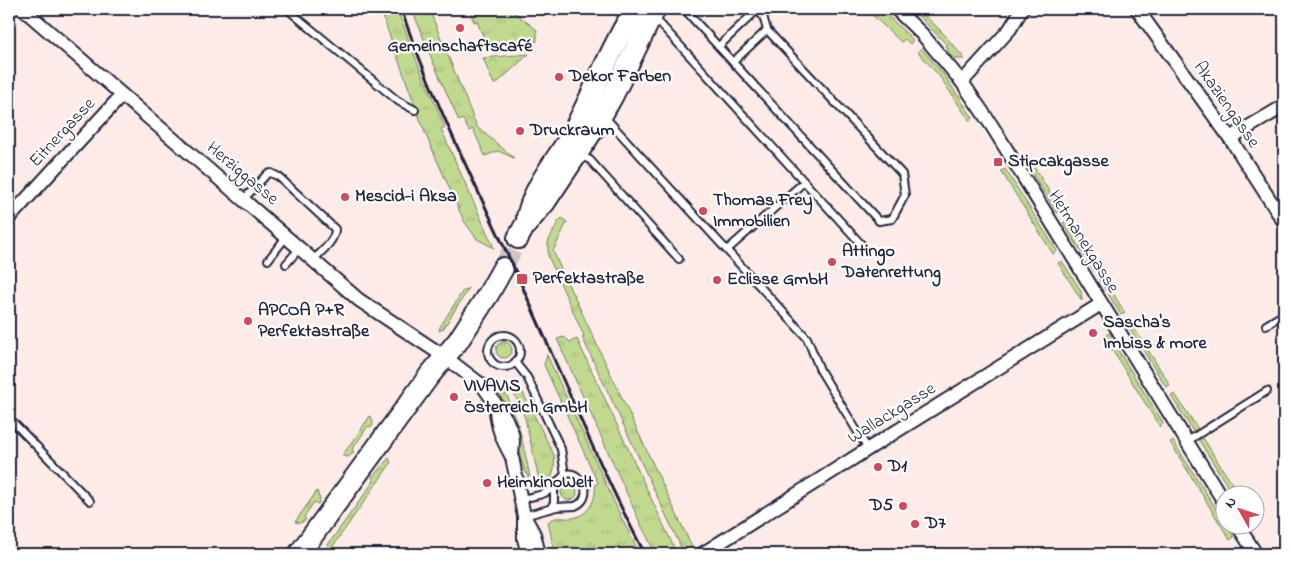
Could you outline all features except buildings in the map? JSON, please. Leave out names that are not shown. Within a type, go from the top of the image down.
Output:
[{"type":"main road","points":[[638,19],[597,104],[571,135],[535,191],[521,233],[545,202],[577,154],[597,104],[638,19]]},
{"type":"main road","points":[[298,554],[468,325],[503,268]]},
{"type":"street","name":"Herziggasse","points":[[23,9],[359,300],[445,356],[479,383],[506,419],[512,433],[512,457],[524,516]]},
{"type":"street","name":"Hetmanekgasse","points":[[896,9],[922,34],[962,82],[992,126],[1216,489]]},
{"type":"street","points":[[962,82],[1010,29],[1022,9]]},
{"type":"street","name":"Akaziengasse","points":[[1137,9],[1230,138],[1284,222]]},
{"type":"street","name":"Eitnergasse","points":[[9,218],[122,94]]},
{"type":"street","points":[[1230,138],[1284,106]]},
{"type":"street","name":"Wallackgasse","points":[[702,554],[1102,304]]},
{"type":"street","points":[[524,516],[524,539],[528,554]]},
{"type":"street","points":[[524,516],[534,534],[539,554]]},
{"type":"street","points":[[1244,536],[1256,554]]},
{"type":"lane","points":[[287,9],[398,101],[415,110]]},
{"type":"lane","points":[[684,9],[880,221],[892,219],[905,194],[902,174],[766,30],[763,16],[756,10],[719,46]]},
{"type":"lane","points":[[638,19],[804,182],[862,245]]},
{"type":"lane","points":[[733,62],[766,30]]},
{"type":"lane","points":[[597,104],[807,338],[820,370],[868,449]]},
{"type":"lane","points":[[577,154],[590,160],[679,259]]},
{"type":"lane","points":[[244,199],[267,174],[271,173],[279,177],[335,229],[335,234],[331,240],[313,260]]},
{"type":"lane","points":[[727,250],[804,182]]},
{"type":"lane","points":[[268,260],[287,236]]},
{"type":"lane","points":[[286,264],[300,247]]},
{"type":"lane","points":[[1266,325],[1284,314]]},
{"type":"lane","points":[[504,334],[514,339],[520,351],[515,362],[505,366],[498,366],[493,362],[488,351],[492,340],[504,334]]},
{"type":"lane","points":[[515,362],[527,377],[560,448],[565,475]]},
{"type":"lane","points":[[1186,442],[1267,391]]},
{"type":"lane","points":[[9,418],[90,502]]},
{"type":"lane","points":[[521,499],[545,493],[565,475],[574,475],[582,481],[586,489],[584,498],[579,505],[572,508],[550,509],[524,516]]},
{"type":"lane","points":[[550,509],[554,503],[554,486]]},
{"type":"green space","points":[[380,9],[397,9],[445,127],[441,129],[494,248],[477,239],[464,221],[425,133]]},
{"type":"green space","points":[[412,9],[429,9],[477,127],[514,158],[498,151],[485,156],[473,129],[469,131],[463,119],[459,121]]},
{"type":"green space","points":[[469,9],[510,9],[537,30],[537,41],[486,51],[482,41],[484,39],[477,21],[474,22]]},
{"type":"green space","points":[[866,9],[881,9],[913,40],[910,44],[905,39],[901,42]]},
{"type":"green space","points":[[912,9],[918,9],[941,31],[965,59],[955,59],[949,54],[946,44]]},
{"type":"green space","points":[[921,48],[944,75],[973,118],[969,120],[940,77],[918,52]]},
{"type":"green space","points":[[529,54],[495,85],[483,58]]},
{"type":"green space","points":[[1027,156],[1061,210],[1057,213],[1023,159]]},
{"type":"green space","points":[[1005,169],[1057,251],[1053,254],[1001,171]]},
{"type":"green space","points":[[562,218],[567,222],[553,251],[692,547],[685,552],[582,337],[584,336],[548,256],[548,242],[559,220]]},
{"type":"green space","points":[[1068,220],[1098,268],[1094,271],[1063,223]]},
{"type":"green space","points":[[1062,261],[1081,291],[1082,301],[1058,263]]},
{"type":"green space","points":[[1103,277],[1125,313],[1121,315],[1099,279]]},
{"type":"green space","points":[[469,288],[443,329],[439,331],[462,292]]},
{"type":"green space","points":[[1130,321],[1170,385],[1166,387],[1126,323]]},
{"type":"green space","points":[[1111,332],[1111,339],[1162,421],[1163,424],[1160,427],[1106,340],[1106,335]]},
{"type":"green space","points":[[564,337],[570,342],[577,339],[677,554],[656,554],[557,339]]},
{"type":"green space","points":[[501,342],[507,342],[512,347],[510,356],[501,358],[496,353],[496,347]]},
{"type":"green space","points":[[547,355],[640,554],[555,554],[548,522],[556,518],[578,517],[587,511],[593,502],[595,485],[598,483],[544,365]]},
{"type":"green space","points":[[494,381],[502,388],[508,398],[518,424],[530,476],[528,477],[520,456],[510,415],[500,395],[490,382]]},
{"type":"green space","points":[[518,383],[554,455],[554,469],[551,478],[541,488],[525,418],[512,388]]},
{"type":"green space","points":[[1175,394],[1198,429],[1193,431],[1171,396]]},
{"type":"green space","points":[[370,416],[373,422],[372,427],[368,426],[352,450],[354,453],[348,457],[342,456]]},
{"type":"green space","points":[[1203,438],[1233,486],[1227,486],[1199,440]]},
{"type":"green space","points":[[1173,441],[1216,509],[1216,517],[1170,442]]},
{"type":"green space","points":[[389,458],[391,463],[331,549],[327,546],[374,481],[372,477]]},
{"type":"green space","points":[[566,484],[572,484],[577,489],[575,498],[566,500],[561,495],[561,489]]},
{"type":"green space","points":[[317,491],[320,500],[318,504],[314,502],[304,517],[306,520],[300,523],[295,522]]},
{"type":"tunnel","points":[[503,268],[518,238]]},
{"type":"railway","points":[[401,9],[427,77],[457,145],[519,279],[595,452],[645,554]]},
{"type":"place","name":"Gemeinschaftscafé","points":[[460,28]]},
{"type":"place","name":"Dekor Farben","points":[[559,77]]},
{"type":"place","name":"Druckraum","points":[[520,131]]},
{"type":"place","name":"Stipcakgasse","points":[[998,162]]},
{"type":"place","name":"Mescid-i Aksa","points":[[345,197]]},
{"type":"place","name":"Thomas Frey Immobilien","points":[[703,211]]},
{"type":"place","name":"Attingo Datenrettung","points":[[832,262]]},
{"type":"place","name":"Perfektastraße","points":[[522,279]]},
{"type":"place","name":"Eclisse GmbH","points":[[717,280]]},
{"type":"place","name":"APCOA P+R Perfektastraße","points":[[248,321]]},
{"type":"place","name":"Sascha's Imbiss & more","points":[[1093,333]]},
{"type":"place","name":"VIVAVIS Österreich GmbH","points":[[454,397]]},
{"type":"place","name":"D1","points":[[878,467]]},
{"type":"place","name":"HeimkinoWelt","points":[[487,483]]},
{"type":"place","name":"D5","points":[[903,506]]},
{"type":"place","name":"D7","points":[[915,524]]}]
